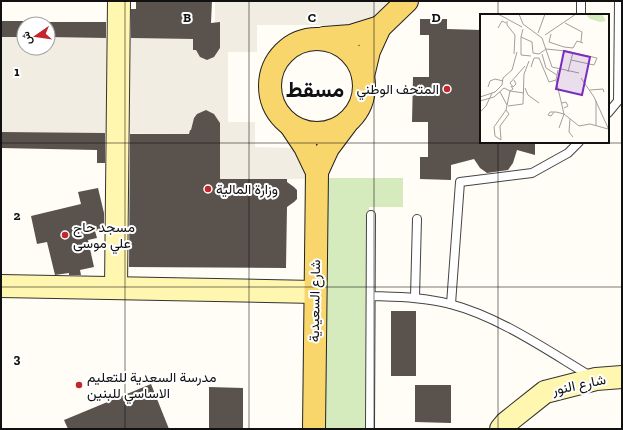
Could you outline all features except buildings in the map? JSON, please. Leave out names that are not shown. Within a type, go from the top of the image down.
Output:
[{"type":"main road","points":[[363,76],[369,51],[380,28],[407,1]]},
{"type":"main road","points":[[317,39],[333,42],[346,49],[357,61],[363,76],[364,84],[358,111],[346,124],[328,132],[319,134],[309,133],[291,126],[279,114],[271,97],[270,86],[271,75],[275,65],[286,51],[300,42],[317,39],[351,36],[380,28]]},
{"type":"main road","name":"شارع السعيدية","points":[[316,172],[328,148],[346,124]]},
{"type":"main road","name":"شارع السعيدية","points":[[291,126],[305,147],[316,172],[314,429]]},
{"type":"street","points":[[116,288],[119,1]]},
{"type":"street","points":[[1,286],[316,292]]},
{"type":"street","name":"شارع النور","points":[[501,429],[506,423],[545,392],[596,379],[622,377]]},
{"type":"lane","points":[[581,1],[581,14]]},
{"type":"lane","points":[[609,112],[618,101],[619,1]]},
{"type":"lane","points":[[451,304],[460,182],[532,173],[568,153],[578,143]]},
{"type":"lane","points":[[370,429],[371,215]]},
{"type":"lane","points":[[415,297],[417,218]]},
{"type":"lane","points":[[371,296],[415,297],[451,304],[501,323],[596,379]]},
{"type":"green space","points":[[325,178],[403,178],[403,207],[369,207],[368,429],[324,429]]},
{"type":"shaded area","points":[[215,1],[393,1],[365,25],[257,25],[257,52],[228,52],[228,122],[255,122],[255,147],[293,148],[310,179],[220,179],[220,123],[214,114],[206,110],[197,114],[194,118],[193,130],[190,130],[189,134],[1,132],[1,37],[16,37],[16,56],[56,56],[56,37],[193,39],[193,50],[198,50],[200,57],[207,60],[214,57],[217,50],[220,50],[220,23],[215,23]]},
{"type":"place","name":"المتحف الوطني","points":[[447,89]]},
{"type":"place","name":"وزارة المالية","points":[[208,189]]},
{"type":"place","name":"مسجد حاج علي موسى","points":[[65,235]]},
{"type":"place","name":"مدرسة السعدية للتعليم الاساسي للبنين","points":[[79,385]]},
{"type":"district","name":"مسقط","points":[[315,89]]}]
